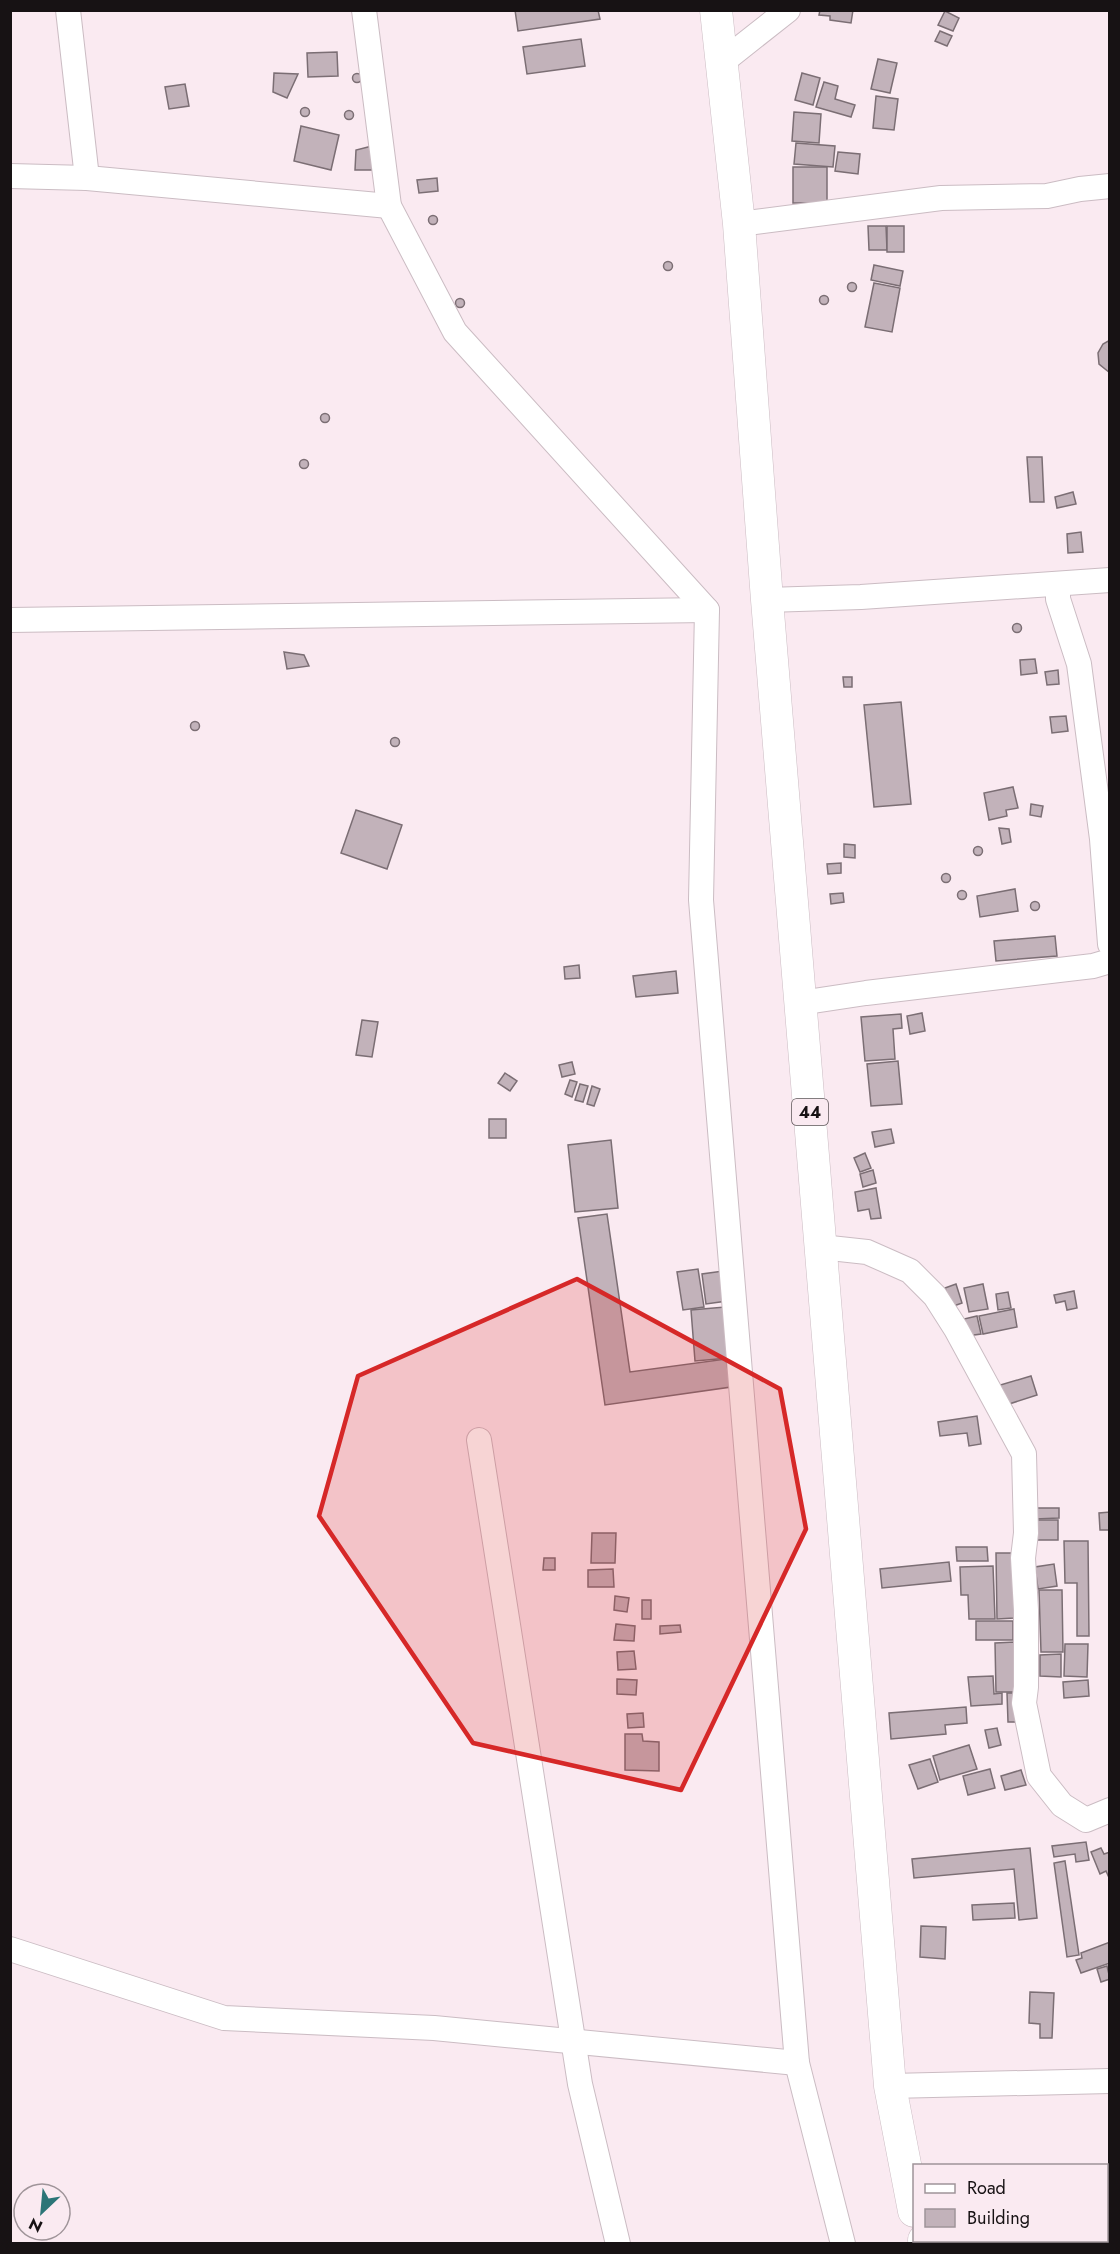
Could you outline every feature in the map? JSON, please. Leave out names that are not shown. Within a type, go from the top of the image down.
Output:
[{"type":"main road","name":"44","points":[[716,10],[739,224],[767,600],[890,2086],[913,2201]]},
{"type":"street","points":[[68,10],[87,178]]},
{"type":"street","points":[[364,10],[389,206],[455,332],[707,610],[701,900],[797,2063],[843,2244]]},
{"type":"street","points":[[722,63],[788,10]]},
{"type":"street","points":[[10,176],[87,178],[389,206]]},
{"type":"street","points":[[739,224],[941,198],[1047,196],[1110,186]]},
{"type":"street","points":[[767,600],[861,597],[1110,580]]},
{"type":"street","points":[[1058,584],[1058,599],[1078,664],[1102,839],[1110,945]]},
{"type":"street","points":[[10,620],[707,610]]},
{"type":"street","points":[[800,1003],[1093,966],[1110,961]]},
{"type":"street","points":[[821,1247],[867,1252],[910,1271],[935,1296],[956,1329],[1024,1454],[1026,1533],[1023,1558],[1026,1610],[1024,1703],[1034,1756],[1039,1776],[1062,1805],[1086,1820],[1110,1810]]},
{"type":"street","points":[[479,1440],[580,2084],[618,2244]]},
{"type":"street","points":[[10,1949],[224,2018],[434,2028],[797,2063]]},
{"type":"street","points":[[890,2086],[1110,2081]]},
{"type":"highlighted area","points":[[577,1279],[780,1389],[806,1529],[681,1790],[473,1743],[319,1516],[358,1376]]},
{"type":"building","points":[[515,10],[598,10],[600,19],[518,31]]},
{"type":"building","points":[[820,10],[853,10],[851,23],[830,20],[830,16],[819,15]]},
{"type":"building","points":[[945,11],[959,18],[953,31],[938,25]]},
{"type":"building","points":[[940,31],[952,36],[947,46],[935,41]]},
{"type":"building","points":[[581,39],[585,66],[527,74],[523,47]]},
{"type":"building","points":[[337,52],[338,76],[308,77],[307,53]]},
{"type":"building","points":[[878,59],[897,63],[890,93],[871,89]]},
{"type":"building","points":[[274,73],[298,74],[287,98],[273,92]]},
{"type":"building","points":[[802,73],[820,78],[813,105],[795,100]]},
{"type":"building","points":[[357,74],[361,78],[357,82],[353,78]]},
{"type":"building","points":[[824,82],[838,86],[835,99],[855,105],[851,117],[816,107]]},
{"type":"building","points":[[185,84],[189,106],[169,109],[165,87]]},
{"type":"building","points":[[876,96],[898,99],[894,130],[873,128]]},
{"type":"building","points":[[305,108],[309,112],[305,116],[301,112]]},
{"type":"building","points":[[349,111],[353,115],[349,119],[345,115]]},
{"type":"building","points":[[794,112],[821,114],[819,143],[792,141]]},
{"type":"building","points":[[301,126],[339,135],[331,170],[294,161]]},
{"type":"building","points":[[796,143],[835,146],[833,167],[794,164]]},
{"type":"building","points":[[372,146],[372,170],[355,170],[356,150]]},
{"type":"building","points":[[838,152],[860,154],[858,174],[835,171]]},
{"type":"building","points":[[793,167],[827,167],[827,203],[793,203]]},
{"type":"building","points":[[437,178],[438,191],[419,193],[417,180]]},
{"type":"building","points":[[433,216],[437,220],[433,224],[429,220]]},
{"type":"building","points":[[868,226],[886,226],[887,250],[869,250]]},
{"type":"building","points":[[887,226],[904,226],[904,252],[887,252]]},
{"type":"building","points":[[668,262],[672,266],[668,270],[664,266]]},
{"type":"building","points":[[874,265],[903,271],[900,286],[871,280]]},
{"type":"building","points":[[852,283],[856,287],[852,291],[848,287]]},
{"type":"building","points":[[874,283],[900,288],[892,332],[865,327]]},
{"type":"building","points":[[824,296],[828,300],[824,304],[820,300]]},
{"type":"building","points":[[460,299],[464,303],[460,307],[456,303]]},
{"type":"building","points":[[1110,340],[1110,373],[1099,364],[1098,353],[1103,344]]},
{"type":"building","points":[[325,414],[329,418],[325,422],[321,418]]},
{"type":"building","points":[[1027,457],[1042,457],[1044,502],[1030,502]]},
{"type":"building","points":[[304,460],[308,464],[304,468],[300,464]]},
{"type":"building","points":[[1073,492],[1076,504],[1057,508],[1055,497]]},
{"type":"building","points":[[1081,532],[1083,552],[1068,553],[1067,534]]},
{"type":"building","points":[[1017,624],[1021,628],[1017,632],[1013,628]]},
{"type":"building","points":[[284,652],[304,655],[309,666],[287,669]]},
{"type":"building","points":[[1035,659],[1037,673],[1021,675],[1020,660]]},
{"type":"building","points":[[1058,670],[1059,684],[1047,685],[1045,672]]},
{"type":"building","points":[[843,677],[852,677],[852,687],[844,687]]},
{"type":"building","points":[[901,702],[911,804],[874,807],[864,705]]},
{"type":"building","points":[[1066,716],[1068,731],[1052,733],[1050,717]]},
{"type":"building","points":[[195,722],[199,726],[195,730],[191,726]]},
{"type":"building","points":[[395,738],[399,742],[395,746],[391,742]]},
{"type":"building","points":[[1013,787],[1018,808],[1006,810],[1007,816],[989,820],[984,793]]},
{"type":"building","points":[[1031,804],[1043,806],[1041,817],[1030,815]]},
{"type":"building","points":[[356,810],[402,825],[387,869],[341,853]]},
{"type":"building","points":[[999,828],[1009,829],[1011,842],[1002,844]]},
{"type":"building","points":[[844,844],[855,845],[855,858],[844,857]]},
{"type":"building","points":[[978,847],[982,851],[978,855],[974,851]]},
{"type":"building","points":[[841,863],[841,873],[828,874],[827,864]]},
{"type":"building","points":[[946,874],[950,878],[946,882],[942,878]]},
{"type":"building","points":[[1015,889],[1018,911],[980,917],[977,896]]},
{"type":"building","points":[[962,891],[966,895],[962,899],[958,895]]},
{"type":"building","points":[[843,893],[844,902],[831,904],[830,894]]},
{"type":"building","points":[[1035,902],[1039,906],[1035,910],[1031,906]]},
{"type":"building","points":[[1055,936],[1057,956],[996,961],[994,941]]},
{"type":"building","points":[[579,965],[580,978],[565,979],[564,967]]},
{"type":"building","points":[[676,971],[678,993],[636,997],[633,976]]},
{"type":"building","points":[[922,1013],[925,1031],[910,1034],[907,1016]]},
{"type":"building","points":[[901,1014],[902,1028],[893,1029],[895,1059],[865,1061],[861,1017]]},
{"type":"building","points":[[362,1020],[378,1022],[372,1057],[356,1055]]},
{"type":"building","points":[[898,1061],[902,1104],[871,1106],[867,1064]]},
{"type":"building","points":[[572,1062],[575,1074],[562,1077],[559,1065]]},
{"type":"building","points":[[505,1073],[517,1081],[510,1091],[498,1083]]},
{"type":"building","points":[[570,1080],[577,1082],[572,1097],[565,1094]]},
{"type":"building","points":[[580,1084],[588,1086],[583,1102],[575,1100]]},
{"type":"building","points":[[592,1086],[600,1089],[594,1106],[587,1104]]},
{"type":"building","points":[[489,1119],[506,1119],[506,1138],[489,1138]]},
{"type":"building","points":[[891,1129],[894,1143],[875,1147],[872,1132]]},
{"type":"building","points":[[611,1140],[618,1208],[575,1212],[568,1145]]},
{"type":"building","points":[[865,1153],[871,1168],[860,1172],[854,1158]]},
{"type":"building","points":[[873,1170],[876,1183],[863,1187],[860,1174]]},
{"type":"building","points":[[876,1188],[881,1218],[871,1219],[869,1209],[858,1211],[855,1192]]},
{"type":"building","points":[[607,1214],[630,1372],[726,1359],[731,1387],[605,1405],[578,1218]]},
{"type":"building","points":[[698,1269],[704,1307],[683,1310],[677,1272]]},
{"type":"building","points":[[723,1271],[727,1301],[706,1304],[702,1274]]},
{"type":"building","points":[[956,1284],[962,1303],[951,1307],[945,1288]]},
{"type":"building","points":[[983,1284],[988,1309],[969,1312],[964,1288]]},
{"type":"building","points":[[1074,1291],[1077,1308],[1067,1310],[1065,1301],[1056,1303],[1054,1295]]},
{"type":"building","points":[[1008,1292],[1011,1308],[998,1310],[996,1294]]},
{"type":"building","points":[[725,1307],[729,1358],[695,1361],[691,1310]]},
{"type":"building","points":[[1014,1309],[1017,1327],[983,1334],[979,1316]]},
{"type":"building","points":[[977,1316],[981,1334],[967,1336],[964,1319]]},
{"type":"building","points":[[1031,1376],[1037,1395],[1003,1406],[997,1386]]},
{"type":"building","points":[[977,1416],[981,1444],[969,1446],[967,1433],[940,1436],[938,1422]]},
{"type":"building","points":[[1035,1508],[1059,1508],[1059,1518],[1035,1519]]},
{"type":"building","points":[[1110,1512],[1110,1530],[1100,1530],[1099,1513]]},
{"type":"building","points":[[1034,1520],[1058,1520],[1058,1540],[1034,1540]]},
{"type":"building","points":[[592,1533],[616,1533],[615,1563],[591,1563]]},
{"type":"building","points":[[1064,1541],[1088,1541],[1089,1636],[1077,1636],[1077,1583],[1065,1583]]},
{"type":"building","points":[[956,1547],[987,1547],[988,1561],[957,1561]]},
{"type":"building","points":[[996,1553],[1013,1553],[1014,1618],[997,1619]]},
{"type":"building","points":[[544,1558],[555,1558],[555,1570],[543,1570]]},
{"type":"building","points":[[949,1562],[951,1581],[882,1588],[880,1569]]},
{"type":"building","points":[[1054,1564],[1057,1586],[1038,1589],[1035,1567]]},
{"type":"building","points":[[993,1566],[995,1619],[969,1619],[968,1595],[961,1595],[960,1567]]},
{"type":"building","points":[[613,1569],[614,1587],[588,1587],[588,1570]]},
{"type":"building","points":[[1039,1590],[1062,1590],[1063,1652],[1041,1652]]},
{"type":"building","points":[[615,1596],[629,1598],[627,1612],[614,1610]]},
{"type":"building","points":[[642,1600],[651,1600],[651,1619],[642,1619]]},
{"type":"building","points":[[976,1621],[1013,1621],[1013,1640],[976,1640]]},
{"type":"building","points":[[616,1624],[635,1626],[634,1641],[614,1640]]},
{"type":"building","points":[[680,1625],[681,1632],[660,1634],[660,1626]]},
{"type":"building","points":[[1015,1642],[1017,1692],[996,1692],[995,1643]]},
{"type":"building","points":[[1065,1644],[1088,1644],[1087,1677],[1064,1676]]},
{"type":"building","points":[[634,1651],[636,1669],[618,1670],[617,1652]]},
{"type":"building","points":[[1061,1654],[1061,1677],[1040,1676],[1040,1655]]},
{"type":"building","points":[[993,1676],[994,1694],[1002,1693],[1002,1704],[971,1706],[968,1677]]},
{"type":"building","points":[[617,1679],[637,1680],[636,1695],[617,1694]]},
{"type":"building","points":[[1088,1680],[1089,1696],[1064,1698],[1063,1682]]},
{"type":"building","points":[[1007,1693],[1017,1693],[1019,1722],[1008,1722]]},
{"type":"building","points":[[966,1707],[967,1723],[945,1725],[946,1734],[891,1739],[889,1713]]},
{"type":"building","points":[[643,1713],[644,1727],[628,1728],[627,1714]]},
{"type":"building","points":[[997,1728],[1001,1745],[989,1748],[985,1730]]},
{"type":"building","points":[[625,1734],[642,1734],[643,1741],[659,1742],[659,1771],[625,1770]]},
{"type":"building","points":[[969,1745],[977,1769],[940,1780],[933,1756]]},
{"type":"building","points":[[930,1759],[938,1782],[918,1789],[909,1765]]},
{"type":"building","points":[[990,1769],[995,1788],[968,1795],[963,1776]]},
{"type":"building","points":[[1021,1770],[1026,1785],[1005,1790],[1001,1776]]},
{"type":"building","points":[[1086,1842],[1089,1860],[1076,1862],[1075,1854],[1054,1857],[1052,1846]]},
{"type":"building","points":[[1030,1848],[1037,1918],[1019,1920],[1014,1869],[914,1878],[912,1859]]},
{"type":"building","points":[[1101,1848],[1104,1854],[1110,1852],[1110,1880],[1106,1871],[1100,1874],[1091,1852]]},
{"type":"building","points":[[1065,1861],[1079,1955],[1067,1957],[1054,1863]]},
{"type":"building","points":[[1014,1903],[1015,1918],[973,1920],[972,1905]]},
{"type":"building","points":[[921,1926],[946,1927],[945,1959],[920,1957]]},
{"type":"building","points":[[1110,1942],[1110,1963],[1081,1973],[1076,1960],[1082,1958],[1081,1953]]},
{"type":"building","points":[[1107,1966],[1110,1979],[1101,1982],[1097,1969]]},
{"type":"building","points":[[1030,1992],[1054,1993],[1052,2038],[1040,2038],[1040,2024],[1029,2023]]}]
